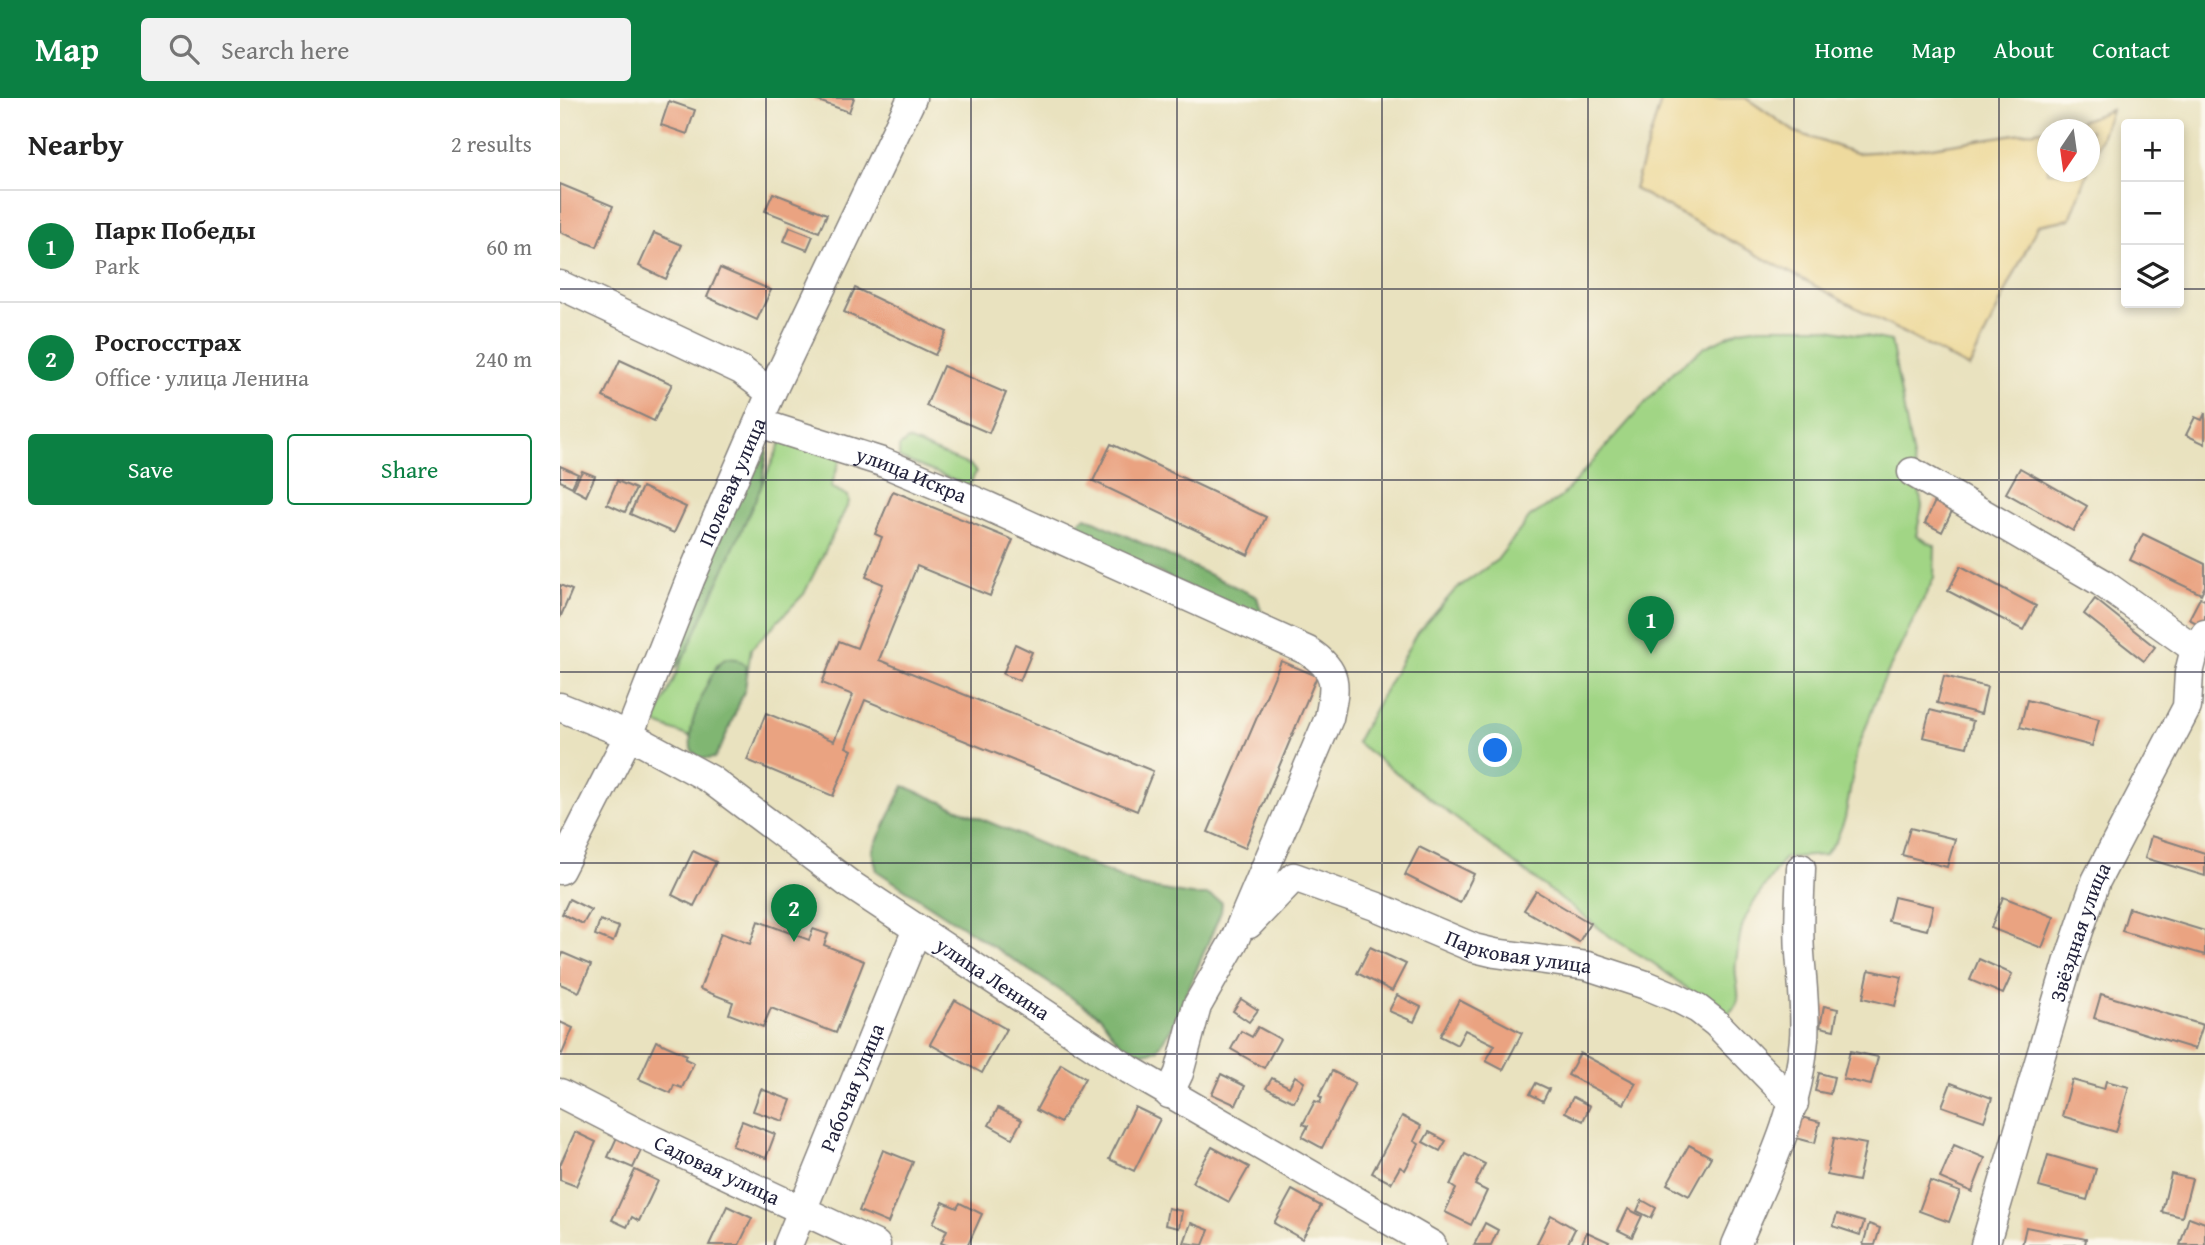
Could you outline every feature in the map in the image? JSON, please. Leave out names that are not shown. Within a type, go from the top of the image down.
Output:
[{"type":"street","name":"Полевая улица","points":[[560,870],[629,735],[690,580],[771,393],[912,98]]},
{"type":"street","points":[[560,285],[741,370],[771,393]]},
{"type":"street","name":"улица Искра","points":[[759,422],[882,462],[1061,538],[1319,658],[1331,671],[1334,693],[1329,718],[1234,941]]},
{"type":"street","points":[[1912,472],[2200,642]]},
{"type":"street","name":"Звёздная улица","points":[[1985,1245],[2069,960],[2096,881],[2196,713],[2189,673],[2200,642]]},
{"type":"street","name":"улица Ленина","points":[[560,707],[629,735],[710,779],[848,883],[1170,1094],[1432,1245]]},
{"type":"street","points":[[1736,1245],[1785,1133],[1794,1103],[1804,1035],[1799,920],[1801,868]]},
{"type":"street","name":"Парковая улица","points":[[1234,941],[1294,877],[1375,906],[1474,947],[1495,953],[1588,966],[1646,985],[1675,998],[1698,1009],[1716,1023],[1794,1103]]},
{"type":"street","name":"Рабочая улица","points":[[788,1245],[917,929]]},
{"type":"street","points":[[1170,1094],[1180,1073],[1197,1006],[1234,941]]},
{"type":"street","name":"Садовая улица","points":[[560,1093],[638,1133],[876,1245]]},
{"type":"green space","points":[[1761,327],[1819,327],[1891,341],[1922,506],[1916,536],[1935,546],[1934,578],[1882,684],[1857,751],[1845,818],[1836,841],[1824,855],[1784,858],[1756,898],[1743,924],[1740,938],[1735,970],[1738,998],[1732,1010],[1724,1016],[1653,963],[1612,938],[1356,742],[1415,636],[1455,590],[1497,560],[1530,517],[1561,497],[1674,371],[1705,347],[1740,330]]},
{"type":"green space","points":[[782,440],[841,457],[831,487],[848,496],[849,502],[804,594],[751,649],[747,675],[745,665],[717,665],[693,722],[690,737],[654,723]]},
{"type":"green space","points":[[908,440],[971,466],[976,472],[970,484],[899,458],[899,447]]},
{"type":"green space","points":[[761,445],[765,446],[767,453],[761,487],[687,651],[675,668],[671,667],[670,652]]},
{"type":"green space","points":[[1086,517],[1257,597],[1262,614],[1259,621],[1073,531],[1074,525]]},
{"type":"green space","points":[[728,658],[736,659],[745,665],[745,689],[722,745],[714,758],[704,758],[691,749],[693,721],[712,675]]},
{"type":"green space","points":[[904,786],[1140,886],[1191,895],[1208,895],[1222,902],[1221,912],[1172,1027],[1157,1050],[1137,1052],[1123,1046],[1101,1017],[877,871],[872,851]]},
{"type":"sand","points":[[1662,98],[1746,98],[1795,132],[1856,153],[1919,149],[2037,131],[2037,182],[2084,182],[2070,219],[2038,225],[1969,368],[1634,189]]},
{"type":"sand","points":[[2111,110],[2100,140],[2100,119],[2086,119]]},
{"type":"building","points":[[810,98],[854,98],[849,112]]},
{"type":"building","points":[[669,101],[695,110],[687,134],[661,125]]},
{"type":"building","points":[[560,184],[613,206],[597,247],[560,232]]},
{"type":"building","points":[[773,193],[827,214],[819,232],[765,211]]},
{"type":"building","points":[[790,227],[813,236],[807,250],[784,241]]},
{"type":"building","points":[[654,233],[682,245],[666,279],[639,266]]},
{"type":"building","points":[[720,268],[771,290],[757,320],[707,297]]},
{"type":"building","points":[[855,288],[947,332],[935,355],[844,312]]},
{"type":"building","points":[[620,360],[672,384],[654,421],[603,397]]},
{"type":"building","points":[[943,366],[1006,393],[989,433],[926,406]]},
{"type":"building","points":[[2205,413],[2205,444],[2186,435],[2195,417],[2202,420]]},
{"type":"building","points":[[1111,444],[1266,517],[1248,555],[1093,481]]},
{"type":"building","points":[[560,466],[578,474],[572,487],[560,481]]},
{"type":"building","points":[[2020,468],[2087,506],[2073,531],[2006,493]]},
{"type":"building","points":[[582,471],[595,476],[586,496],[573,489]]},
{"type":"building","points":[[617,481],[636,489],[625,512],[607,504]]},
{"type":"building","points":[[642,487],[686,507],[674,533],[630,514]]},
{"type":"building","points":[[893,491],[1013,540],[990,596],[917,566],[879,660],[1153,771],[1137,811],[865,700],[846,747],[852,750],[833,796],[747,760],[766,713],[834,741],[853,695],[822,683],[839,641],[857,648],[883,584],[866,577],[882,537],[875,534]]},
{"type":"building","points":[[1936,499],[1954,507],[1942,532],[1925,523]]},
{"type":"building","points":[[2143,534],[2205,564],[2205,586],[2201,594],[2130,560]]},
{"type":"building","points":[[1961,566],[2036,606],[2023,630],[1948,591]]},
{"type":"building","points":[[560,585],[572,590],[560,618]]},
{"type":"building","points":[[2200,598],[2205,600],[2205,620],[2202,626],[2189,619]]},
{"type":"building","points":[[2095,599],[2155,647],[2144,661],[2084,614]]},
{"type":"building","points":[[1015,644],[1032,652],[1020,681],[1003,674]]},
{"type":"building","points":[[1281,661],[1317,676],[1245,848],[1208,832]]},
{"type":"building","points":[[1944,676],[1987,687],[1981,714],[1937,703]]},
{"type":"building","points":[[2027,700],[2099,719],[2092,746],[2020,727]]},
{"type":"building","points":[[1930,710],[1973,721],[1967,747],[1923,737]]},
{"type":"building","points":[[1910,828],[1955,839],[1947,867],[1902,855]]},
{"type":"building","points":[[2151,836],[2205,853],[2205,876],[2145,858]]},
{"type":"building","points":[[1419,847],[1474,874],[1460,903],[1405,875]]},
{"type":"building","points":[[693,851],[716,862],[694,906],[672,895]]},
{"type":"building","points":[[1536,891],[1590,923],[1579,942],[1524,910]]},
{"type":"building","points":[[1894,897],[1933,906],[1927,930],[1888,921]]},
{"type":"building","points":[[2003,897],[2054,917],[2042,948],[1991,928]]},
{"type":"building","points":[[569,899],[591,910],[583,924],[562,914]]},
{"type":"building","points":[[2129,908],[2205,931],[2205,955],[2122,931]]},
{"type":"building","points":[[600,920],[619,927],[613,942],[595,935]]},
{"type":"building","points":[[758,921],[809,940],[813,929],[828,934],[824,945],[864,961],[836,1033],[771,1008],[763,1027],[729,1014],[733,1002],[700,989],[721,933],[750,944]]},
{"type":"building","points":[[1370,947],[1406,964],[1392,991],[1357,973]]},
{"type":"building","points":[[563,953],[591,965],[579,992],[560,984],[560,961]]},
{"type":"building","points":[[1979,959],[2012,974],[2003,994],[1970,980]]},
{"type":"building","points":[[1869,970],[1902,977],[1895,1006],[1863,998]]},
{"type":"building","points":[[2101,994],[2203,1025],[2195,1049],[2094,1018]]},
{"type":"building","points":[[1397,995],[1421,1007],[1414,1022],[1389,1011]]},
{"type":"building","points":[[1241,999],[1258,1010],[1249,1022],[1233,1011]]},
{"type":"building","points":[[955,1000],[1006,1029],[982,1073],[930,1044]]},
{"type":"building","points":[[1459,1000],[1522,1033],[1503,1070],[1486,1061],[1495,1045],[1465,1030],[1457,1045],[1440,1036]]},
{"type":"building","points":[[1824,1006],[1838,1009],[1834,1030],[1820,1027]]},
{"type":"building","points":[[560,1022],[573,1028],[562,1054],[560,1053]]},
{"type":"building","points":[[1258,1027],[1280,1039],[1264,1068],[1231,1049],[1241,1031],[1252,1037]]},
{"type":"building","points":[[656,1041],[687,1055],[685,1059],[694,1063],[682,1088],[674,1085],[671,1093],[639,1079]]},
{"type":"building","points":[[1850,1051],[1878,1057],[1871,1085],[1843,1079]]},
{"type":"building","points":[[1580,1053],[1636,1083],[1624,1104],[1568,1075]]},
{"type":"building","points":[[1061,1064],[1085,1078],[1060,1123],[1036,1110]]},
{"type":"building","points":[[1332,1071],[1355,1083],[1322,1148],[1302,1137],[1308,1126],[1303,1124],[1315,1101],[1320,1103],[1322,1098],[1319,1096]]},
{"type":"building","points":[[1819,1073],[1834,1077],[1830,1094],[1815,1091]]},
{"type":"building","points":[[1221,1074],[1245,1086],[1236,1105],[1212,1094]]},
{"type":"building","points":[[1295,1076],[1304,1082],[1294,1102],[1266,1088],[1272,1078],[1289,1087]]},
{"type":"building","points":[[2072,1080],[2104,1089],[2106,1081],[2129,1087],[2116,1132],[2062,1116]]},
{"type":"building","points":[[1536,1083],[1549,1089],[1543,1101],[1530,1094]]},
{"type":"building","points":[[1951,1083],[1992,1098],[1984,1121],[1942,1106]]},
{"type":"building","points":[[761,1089],[791,1100],[783,1121],[753,1111]]},
{"type":"building","points":[[1573,1097],[1590,1106],[1583,1121],[1565,1112]]},
{"type":"building","points":[[1135,1107],[1160,1119],[1134,1171],[1109,1159]]},
{"type":"building","points":[[998,1108],[1022,1120],[1012,1138],[989,1125]]},
{"type":"building","points":[[1402,1116],[1421,1126],[1414,1141],[1419,1144],[1405,1170],[1400,1167],[1391,1183],[1372,1173]]},
{"type":"building","points":[[1801,1117],[1820,1122],[1815,1143],[1796,1138]]},
{"type":"building","points":[[742,1121],[775,1134],[766,1158],[732,1146]]},
{"type":"building","points":[[575,1132],[596,1142],[576,1186],[560,1180],[560,1165]]},
{"type":"building","points":[[1429,1132],[1446,1141],[1440,1151],[1423,1142]]},
{"type":"building","points":[[618,1135],[643,1146],[633,1168],[608,1157]]},
{"type":"building","points":[[1834,1138],[1866,1144],[1858,1181],[1827,1175]]},
{"type":"building","points":[[1689,1145],[1711,1157],[1689,1196],[1667,1184]]},
{"type":"building","points":[[1954,1145],[1985,1158],[1972,1192],[1940,1178]]},
{"type":"building","points":[[1212,1147],[1249,1167],[1229,1202],[1192,1182]]},
{"type":"building","points":[[883,1150],[913,1162],[888,1223],[859,1211]]},
{"type":"building","points":[[1465,1154],[1485,1164],[1475,1185],[1487,1191],[1471,1225],[1445,1212],[1456,1189],[1450,1185]]},
{"type":"building","points":[[2048,1155],[2096,1169],[2087,1200],[2039,1187]]},
{"type":"building","points":[[635,1170],[658,1181],[639,1221],[632,1217],[627,1227],[612,1220]]},
{"type":"building","points":[[2171,1174],[2192,1179],[2182,1217],[2162,1212]]},
{"type":"building","points":[[1930,1181],[1960,1192],[1949,1222],[1919,1211]]},
{"type":"building","points":[[1292,1190],[1321,1206],[1302,1239],[1274,1223]]},
{"type":"building","points":[[1642,1200],[1656,1208],[1651,1218],[1637,1211]]},
{"type":"building","points":[[943,1202],[957,1208],[960,1203],[982,1214],[968,1245],[941,1243],[947,1230],[933,1223]]},
{"type":"building","points":[[727,1206],[752,1218],[739,1245],[709,1245]]},
{"type":"building","points":[[1168,1208],[1182,1211],[1179,1228],[1165,1225]]},
{"type":"building","points":[[1628,1209],[1642,1216],[1632,1237],[1618,1230]]},
{"type":"building","points":[[1837,1214],[1864,1222],[1860,1235],[1833,1226]]},
{"type":"building","points":[[1551,1215],[1575,1229],[1567,1245],[1536,1245]]},
{"type":"building","points":[[2189,1217],[2205,1223],[2205,1245],[2180,1245]]},
{"type":"building","points":[[1191,1223],[1209,1230],[1203,1245],[1184,1243]]},
{"type":"building","points":[[1485,1223],[1498,1230],[1491,1245],[1474,1245]]},
{"type":"building","points":[[1869,1224],[1880,1228],[1875,1245],[1863,1245]]},
{"type":"building","points":[[2026,1227],[2086,1239],[2085,1245],[2022,1245]]},
{"type":"building","points":[[1587,1232],[1609,1242],[1607,1245],[1582,1243]]},
{"type":"place","name":"Парк Победы","points":[[1651,654]]},
{"type":"place","name":"Росгосстрах","points":[[794,942]]}]
